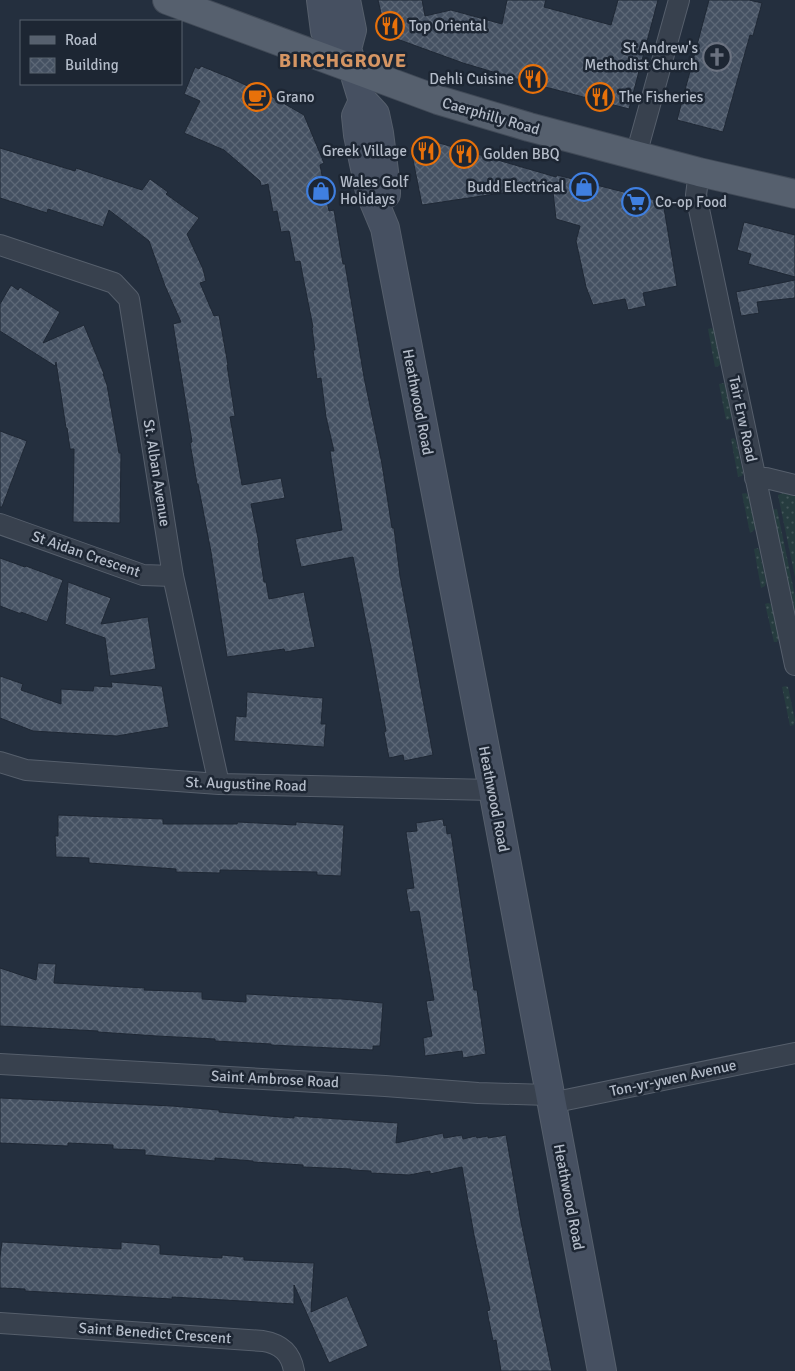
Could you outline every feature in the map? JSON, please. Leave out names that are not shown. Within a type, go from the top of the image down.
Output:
[{"type":"main road","name":"Caerphilly Road","points":[[168,0],[350,59],[438,100],[529,127],[699,172],[795,194]]},
{"type":"street","points":[[321,0],[325,31],[350,59]]},
{"type":"street","points":[[346,0],[352,30],[350,59]]},
{"type":"street","points":[[636,155],[679,0]]},
{"type":"street","name":"Heathwood Road","points":[[350,59],[363,101],[375,114],[379,133],[386,187],[385,228],[602,1371]]},
{"type":"street","name":"Tair Erw Road","points":[[699,172],[696,195],[795,665]]},
{"type":"street","name":"St. Alban Avenue","points":[[0,245],[114,283],[129,299],[174,576],[219,784]]},
{"type":"street","points":[[755,478],[766,478],[795,485]]},
{"type":"street","name":"St Aidan Crescent","points":[[0,524],[143,575],[174,576]]},
{"type":"street","name":"St. Augustine Road","points":[[0,762],[26,770],[219,784],[493,790]]},
{"type":"street","name":"Ton-yr-ywen Avenue","points":[[550,1099],[795,1053]]},
{"type":"street","name":"Saint Ambrose Road","points":[[0,1064],[375,1085],[550,1099]]},
{"type":"street","name":"Saint Benedict Crescent","points":[[0,1323],[263,1341],[276,1344],[284,1350],[288,1354],[294,1371]]},
{"type":"green space","points":[[712,328],[721,362],[719,366],[715,367],[708,329]]},
{"type":"green space","points":[[724,383],[732,416],[726,420],[719,384]]},
{"type":"green space","points":[[734,438],[743,473],[742,476],[738,477],[731,439]]},
{"type":"green space","points":[[785,492],[795,494],[795,577],[778,495]]},
{"type":"green space","points":[[746,493],[756,528],[750,533],[742,494]]},
{"type":"green space","points":[[777,509],[795,596],[795,625],[771,510]]},
{"type":"green space","points":[[758,548],[766,582],[765,586],[761,588],[754,549]]},
{"type":"green space","points":[[765,604],[771,604],[779,638],[777,642],[774,642]]},
{"type":"green space","points":[[782,687],[788,687],[795,720],[794,725],[790,726]]},
{"type":"building","points":[[378,0],[422,0],[425,16],[451,10],[502,24],[507,0],[546,0],[544,7],[611,25],[618,0],[658,0],[629,109],[463,63],[386,35]]},
{"type":"building","name":"St Andrew's Methodist Church","points":[[709,0],[749,0],[762,3],[753,36],[750,35],[723,132],[677,120]]},
{"type":"building","points":[[201,66],[271,96],[304,115],[324,163],[320,165],[329,211],[334,210],[343,264],[345,264],[392,528],[394,528],[400,576],[433,755],[404,761],[403,755],[389,758],[384,732],[386,731],[353,557],[301,567],[295,539],[342,530],[330,451],[334,451],[326,417],[321,378],[317,379],[313,350],[315,350],[313,327],[300,261],[295,262],[289,231],[281,232],[277,211],[273,212],[268,184],[261,186],[260,181],[224,150],[184,133],[200,101],[184,94],[195,67],[199,69]]},
{"type":"building","points":[[429,140],[556,177],[557,175],[663,202],[677,286],[643,293],[646,306],[628,310],[625,299],[593,305],[586,287],[576,241],[580,226],[556,219],[553,192],[555,185],[422,205],[412,155]]},
{"type":"building","points":[[0,148],[75,171],[76,168],[142,190],[150,179],[168,192],[166,194],[199,218],[187,234],[203,269],[206,281],[200,283],[214,316],[219,315],[235,416],[230,417],[242,485],[281,478],[285,498],[251,504],[264,582],[266,582],[269,599],[304,592],[315,647],[285,652],[284,649],[227,657],[211,552],[190,443],[192,442],[173,324],[181,322],[165,286],[149,241],[109,210],[103,227],[48,209],[47,213],[0,198]]},
{"type":"building","points":[[744,222],[795,235],[795,277],[748,264],[751,254],[737,250]]},
{"type":"building","points":[[795,280],[795,298],[757,302],[759,313],[741,316],[736,292]]},
{"type":"building","points":[[11,285],[18,290],[20,287],[60,312],[43,343],[84,325],[104,374],[119,453],[121,453],[120,523],[73,522],[74,449],[70,449],[56,362],[55,366],[0,331],[0,304]]},
{"type":"building","points":[[0,431],[27,441],[2,507],[0,507]]},
{"type":"building","points":[[0,558],[63,580],[47,622],[0,606]]},
{"type":"building","points":[[68,582],[111,598],[101,624],[148,617],[156,669],[110,676],[105,638],[65,624]]},
{"type":"building","points":[[0,676],[23,684],[21,690],[61,704],[61,689],[93,691],[94,686],[112,687],[111,682],[162,686],[169,727],[117,736],[33,731],[0,718]]},
{"type":"building","points":[[247,692],[323,698],[321,724],[326,724],[324,747],[234,741],[236,716],[246,717]]},
{"type":"building","points":[[58,815],[163,819],[163,824],[237,824],[238,822],[296,825],[296,822],[344,825],[341,876],[317,875],[317,872],[220,870],[220,873],[176,872],[176,869],[89,863],[89,858],[56,857],[55,836],[58,836]]},
{"type":"building","points":[[443,819],[447,834],[451,833],[474,990],[477,990],[486,1054],[463,1058],[462,1051],[425,1056],[423,1038],[432,1036],[426,1001],[434,1000],[419,911],[410,912],[406,889],[414,888],[406,832],[417,831],[416,823]]},
{"type":"building","points":[[38,963],[56,964],[54,983],[145,988],[144,990],[202,992],[202,999],[246,1002],[246,994],[383,1003],[380,1046],[373,1046],[373,1050],[271,1045],[215,1041],[215,1039],[0,1026],[0,968],[36,980]]},
{"type":"building","points":[[0,1098],[172,1106],[294,1118],[294,1116],[398,1123],[396,1143],[443,1133],[444,1138],[462,1135],[463,1139],[476,1136],[477,1138],[488,1136],[488,1138],[506,1135],[521,1222],[552,1371],[501,1371],[496,1340],[493,1341],[487,1311],[490,1310],[462,1167],[430,1174],[430,1171],[409,1175],[215,1158],[215,1161],[145,1155],[145,1150],[113,1149],[113,1145],[68,1143],[68,1146],[0,1143]]},
{"type":"building","points":[[2,1242],[121,1249],[121,1242],[160,1245],[160,1254],[222,1258],[222,1255],[244,1257],[244,1260],[314,1263],[311,1312],[347,1296],[368,1346],[329,1363],[294,1285],[294,1304],[25,1291],[25,1289],[0,1288]]},
{"type":"place","name":"Top Oriental","points":[[390,26]]},
{"type":"place","name":"St Andrew's Methodist Church","points":[[717,57]]},
{"type":"place","name":"Dehli Cuisine","points":[[533,79]]},
{"type":"place","name":"Grano","points":[[257,97]]},
{"type":"place","name":"The Fisheries","points":[[600,97]]},
{"type":"place","name":"Greek Village","points":[[426,151]]},
{"type":"place","name":"Golden BBQ","points":[[464,154]]},
{"type":"place","name":"Budd Electrical","points":[[584,187]]},
{"type":"place","name":"Wales Golf Holidays","points":[[321,191]]},
{"type":"place","name":"Co-op Food","points":[[636,202]]},
{"type":"district","name":"BIRCHGROVE","points":[[343,60]]}]
